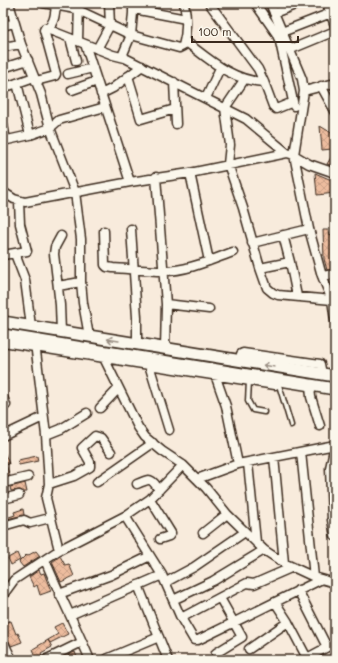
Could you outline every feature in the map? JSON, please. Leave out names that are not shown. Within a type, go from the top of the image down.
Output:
[{"type":"main road","points":[[3,322],[240,361],[293,365],[322,374],[335,376]]},
{"type":"main road","points":[[3,335],[35,344],[310,388],[335,389]]},
{"type":"street","points":[[9,3],[14,23],[35,79],[50,128],[75,192],[81,239],[81,282],[83,303],[89,336]]},
{"type":"street","points":[[98,49],[110,24],[109,3]]},
{"type":"street","points":[[3,88],[17,83],[55,76],[56,74],[44,31],[44,28],[47,28],[52,24],[51,4],[79,7],[131,35],[179,48],[183,46],[184,40],[186,19],[184,3]]},
{"type":"street","points":[[209,3],[258,69],[273,106],[276,109],[280,109],[293,102]]},
{"type":"street","points":[[255,3],[276,33],[280,42],[293,102],[299,118]]},
{"type":"street","points":[[270,3],[302,78],[304,91],[290,154],[322,276],[332,300],[335,320]]},
{"type":"street","points":[[274,13],[300,3]]},
{"type":"street","points":[[327,3],[335,26]]},
{"type":"street","points":[[125,58],[123,54],[131,35],[133,6],[186,19]]},
{"type":"street","points":[[76,61],[79,7]]},
{"type":"street","points":[[282,32],[331,13]]},
{"type":"street","points":[[3,26],[14,23]]},
{"type":"street","points":[[47,28],[113,55],[125,58],[206,98],[246,119],[290,154],[309,164],[335,173]]},
{"type":"street","points":[[289,50],[335,31]]},
{"type":"street","points":[[184,40],[220,68],[244,80],[264,82]]},
{"type":"street","points":[[78,41],[93,68],[130,182]]},
{"type":"street","points":[[3,48],[21,44]]},
{"type":"street","points":[[3,68],[28,60]]},
{"type":"street","points":[[101,94],[113,88],[142,66]]},
{"type":"street","points":[[68,74],[93,68]]},
{"type":"street","points":[[206,98],[220,68]]},
{"type":"street","points":[[128,76],[141,119],[175,109]]},
{"type":"street","points":[[244,80],[225,108],[230,145],[228,164],[267,288],[278,295],[332,300]]},
{"type":"street","points":[[72,90],[97,81]]},
{"type":"street","points":[[174,82],[176,124]]},
{"type":"street","points":[[17,83],[30,135]]},
{"type":"street","points":[[304,91],[335,83]]},
{"type":"street","points":[[321,86],[335,110]]},
{"type":"street","points":[[3,125],[5,141],[50,128],[59,120],[105,107]]},
{"type":"street","points":[[3,192],[20,202],[25,202],[156,177],[190,173],[228,164],[290,154]]},
{"type":"street","points":[[190,173],[209,261]]},
{"type":"street","points":[[156,177],[166,304],[165,349]]},
{"type":"street","points":[[3,255],[27,251],[20,224],[20,202]]},
{"type":"street","points":[[131,229],[137,316],[137,344]]},
{"type":"street","points":[[252,243],[309,229]]},
{"type":"street","points":[[104,231],[105,265],[113,268],[164,271],[182,269],[233,252]]},
{"type":"street","points":[[282,235],[290,262],[297,296]]},
{"type":"street","points":[[61,236],[55,247],[54,254],[61,332]]},
{"type":"street","points":[[16,254],[25,280],[31,326]]},
{"type":"street","points":[[260,268],[290,262]]},
{"type":"street","points":[[322,276],[335,274]]},
{"type":"street","points":[[58,286],[81,282]]},
{"type":"street","points":[[166,304],[209,309]]},
{"type":"street","points":[[3,342],[35,344],[46,434],[49,484],[46,498],[59,550]]},
{"type":"street","points":[[102,354],[118,388],[132,412],[138,427],[145,437],[162,452],[182,465],[197,479],[227,514],[264,550],[284,563],[317,578],[335,583]]},
{"type":"street","points":[[151,362],[153,380],[169,430]]},
{"type":"street","points":[[214,373],[226,406],[238,464]]},
{"type":"street","points":[[100,408],[118,388]]},
{"type":"street","points":[[320,426],[310,388],[335,393]]},
{"type":"street","points":[[46,434],[61,428],[87,413]]},
{"type":"street","points":[[3,436],[43,417]]},
{"type":"street","points":[[49,484],[74,476],[90,468],[90,462],[82,448],[96,436],[101,438],[111,452]]},
{"type":"street","points":[[97,482],[153,443]]},
{"type":"street","points":[[197,479],[238,464],[335,445],[330,468],[333,479],[335,536]]},
{"type":"street","points":[[301,452],[317,578]]},
{"type":"street","points":[[274,457],[284,563]]},
{"type":"street","points":[[248,463],[256,542]]},
{"type":"street","points":[[3,595],[14,580],[36,564],[45,560],[59,550],[125,516],[150,498],[160,490],[182,465]]},
{"type":"street","points":[[3,483],[28,477]]},
{"type":"street","points":[[137,484],[150,479],[160,490]]},
{"type":"street","points":[[3,499],[19,496]]},
{"type":"street","points":[[150,498],[170,533],[169,536],[160,539]]},
{"type":"street","points":[[203,533],[227,514]]},
{"type":"street","points":[[125,516],[164,578],[181,618],[196,641],[275,602],[317,578]]},
{"type":"street","points":[[3,526],[24,520],[30,524],[50,518]]},
{"type":"street","points":[[70,615],[138,585],[164,578],[194,567],[245,532]]},
{"type":"street","points":[[173,600],[213,581],[264,550]]},
{"type":"street","points":[[59,594],[111,575],[150,556]]},
{"type":"street","points":[[45,560],[90,660]]},
{"type":"street","points":[[181,618],[247,583],[254,584],[293,567]]},
{"type":"street","points":[[138,585],[168,660]]},
{"type":"street","points":[[298,590],[327,647]]},
{"type":"street","points":[[216,653],[242,637],[220,598]]},
{"type":"street","points":[[275,602],[288,622],[307,659],[335,643]]},
{"type":"street","points":[[250,649],[288,622]]},
{"type":"street","points":[[104,660],[158,637]]},
{"type":"street","points":[[3,641],[12,660]]},
{"type":"street","points":[[45,660],[82,642]]},
{"type":"lane","points":[[249,378],[248,401],[253,410],[264,412]]},
{"type":"lane","points":[[280,383],[291,425]]},
{"type":"building","points":[[320,126],[335,135],[332,149],[322,150]]},
{"type":"building","points":[[335,151],[335,166],[327,164]]},
{"type":"building","points":[[315,173],[334,181],[335,193],[317,195]]},
{"type":"building","points":[[323,230],[328,230],[330,235],[335,232],[335,269],[327,270],[324,259]]},
{"type":"building","points":[[3,449],[9,464],[6,465],[10,476],[3,477]]},
{"type":"building","points":[[37,456],[38,461],[19,465],[18,460]]},
{"type":"building","points":[[25,483],[27,492],[20,490],[11,491],[10,487]]},
{"type":"building","points":[[23,509],[24,515],[3,520],[15,515],[14,512]]},
{"type":"building","points":[[36,551],[40,556],[23,567],[19,562],[26,555],[27,556]]},
{"type":"building","points":[[17,553],[20,560],[11,565],[8,558]]},
{"type":"building","points":[[60,556],[65,565],[69,564],[74,576],[61,582],[52,562]]},
{"type":"building","points":[[39,570],[41,574],[44,573],[51,591],[40,595],[37,585],[34,587],[29,577]]},
{"type":"building","points":[[11,621],[16,634],[18,633],[22,642],[11,646],[3,627],[3,623]]},
{"type":"building","points":[[62,623],[68,634],[50,643],[48,640],[58,634],[54,627]]},
{"type":"building","points":[[48,640],[52,647],[41,653],[42,655],[40,660],[22,660],[35,654],[33,649]]},
{"type":"building","points":[[75,652],[78,660],[70,660],[68,655]]}]
